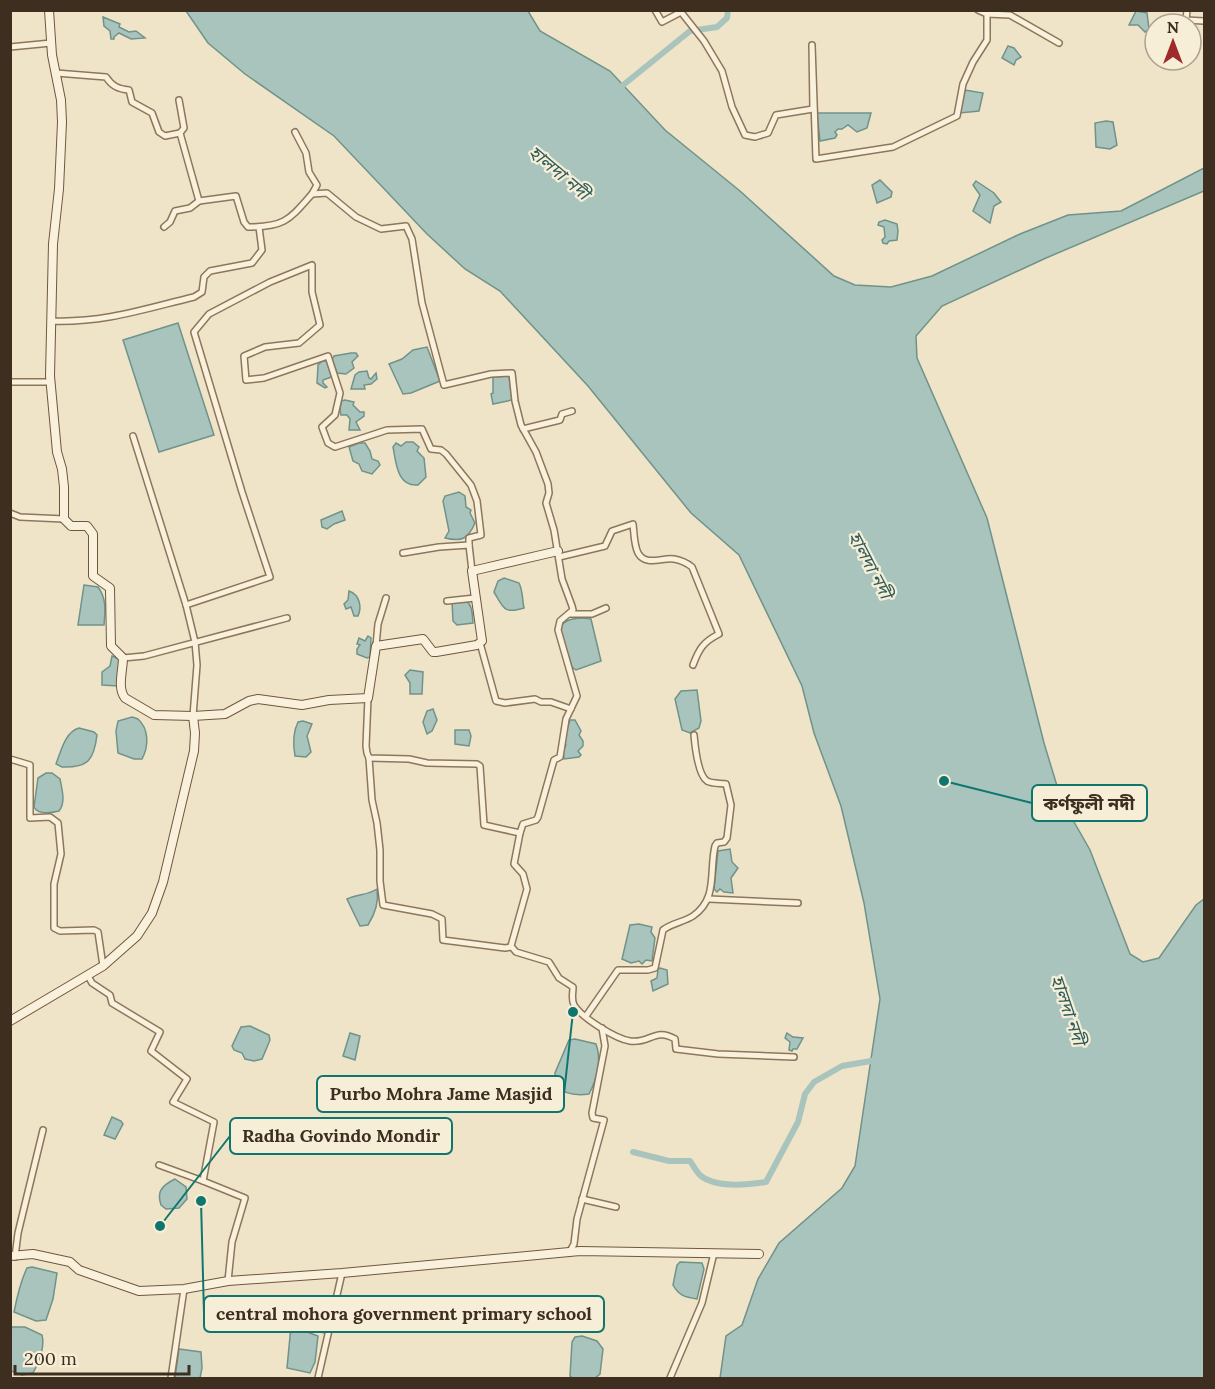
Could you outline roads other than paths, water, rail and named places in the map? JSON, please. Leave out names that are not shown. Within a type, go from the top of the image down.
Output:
[{"type":"street","points":[[49,10],[51,43],[61,100],[62,132],[53,244],[50,341],[57,452],[64,487],[64,519]]},
{"type":"street","points":[[655,10],[662,22],[681,12],[704,41],[722,71],[732,107],[745,135],[755,137],[768,133],[777,115],[813,110]]},
{"type":"street","points":[[978,10],[987,14],[1010,15],[1059,43]]},
{"type":"street","points":[[1187,10],[1186,20],[1204,21]]},
{"type":"street","points":[[813,110],[812,45],[816,159],[893,147],[957,116],[963,84],[987,40],[987,14]]},
{"type":"street","points":[[10,47],[51,43]]},
{"type":"street","points":[[56,74],[106,77],[111,84],[129,90],[132,102],[152,113],[159,132],[165,136],[180,133],[184,128],[179,100]]},
{"type":"street","points":[[164,227],[170,222],[175,211],[190,208],[199,201],[236,196],[244,222],[248,227],[260,227],[287,221],[312,194],[317,185],[309,172],[306,153],[295,132]]},
{"type":"street","points":[[180,133],[199,201]]},
{"type":"street","points":[[312,194],[327,193],[356,217],[381,229],[406,226],[412,239],[422,303],[444,385],[491,374],[512,373],[523,429],[536,452],[548,484],[549,493],[546,503],[562,579],[573,610],[560,621],[558,630],[577,696],[562,732],[560,757],[554,760],[538,816],[536,820],[523,824],[520,833],[514,864],[523,874],[527,889],[511,947]]},
{"type":"street","points":[[51,321],[81,322],[110,318],[194,297],[202,292],[204,277],[210,271],[252,262],[262,250],[260,227]]},
{"type":"street","points":[[186,605],[270,577],[194,332],[209,314],[270,282],[312,265],[312,292],[320,324],[300,343],[265,347],[244,356],[246,380],[264,378],[328,356],[340,393],[335,415],[322,427],[328,443],[335,447],[387,430],[422,429],[431,449],[441,450],[446,454],[471,485],[475,494],[481,535],[469,538],[469,544],[475,598],[483,638],[480,643],[496,701],[505,703],[535,699],[571,709]]},
{"type":"street","points":[[10,382],[51,382]]},
{"type":"street","points":[[523,429],[560,420],[562,414],[572,411]]},
{"type":"street","points":[[10,1021],[103,966],[137,936],[152,913],[164,882],[194,751],[193,716],[197,665],[195,642],[186,605],[133,436]]},
{"type":"street","points":[[10,513],[20,517],[64,519],[71,526],[87,526],[93,534],[93,576],[110,588],[111,646],[123,658],[122,694],[154,715],[225,714],[249,701],[258,699],[302,705],[329,700],[368,698]]},
{"type":"street","points":[[472,571],[605,546],[612,531],[633,524],[638,553],[645,560],[674,558],[692,567],[720,634],[706,640],[698,650],[693,665]]},
{"type":"street","points":[[403,553],[469,544]]},
{"type":"street","points":[[386,598],[378,624],[368,698],[366,746],[380,850],[383,905],[432,914],[442,919],[443,940],[511,947]]},
{"type":"street","points":[[447,601],[475,598]]},
{"type":"street","points":[[569,614],[592,614],[606,608]]},
{"type":"street","points":[[123,658],[144,656],[287,618]]},
{"type":"street","points":[[711,638],[714,645]]},
{"type":"street","points":[[376,646],[423,639],[433,652],[436,652],[480,643]]},
{"type":"street","points":[[586,1016],[618,970],[655,968],[663,930],[692,916],[703,907],[709,898],[715,846],[727,838],[731,805],[726,784],[708,782],[705,779],[699,764],[694,735]]},
{"type":"street","points":[[369,758],[409,759],[426,763],[477,764],[481,768],[484,825],[520,833]]},
{"type":"street","points":[[10,759],[30,765],[30,818],[50,817],[58,822],[61,854],[54,884],[54,928],[60,931],[94,930],[98,932],[103,966]]},
{"type":"street","points":[[709,898],[798,903]]},
{"type":"street","points":[[511,947],[516,952],[546,960],[552,964],[560,978],[573,987],[574,1005],[614,1036],[631,1041],[641,1041],[655,1035],[665,1034],[675,1040],[676,1049],[718,1054],[794,1057]]},
{"type":"street","points":[[88,976],[92,983],[110,995],[112,1003],[160,1032],[151,1051],[187,1079],[173,1102],[214,1122],[203,1181]]},
{"type":"street","points":[[569,1253],[574,1244],[574,1228],[604,1120],[593,1118],[592,1113],[605,1046],[602,1027]]},
{"type":"street","points":[[43,1130],[13,1256],[33,1254],[70,1262],[79,1270],[139,1291],[184,1289],[228,1281],[342,1274],[569,1253],[759,1254]]},
{"type":"street","points":[[159,1165],[245,1198],[232,1242],[228,1281]]},
{"type":"street","points":[[582,1199],[616,1207]]},
{"type":"street","points":[[670,1378],[702,1303],[714,1253]]},
{"type":"street","points":[[318,1378],[342,1274]]},
{"type":"street","points":[[171,1378],[184,1289]]},
{"type":"street","points":[[287,1324],[328,1330]]},
{"type":"water","name":"হালদা নদী","points":[[186,11],[528,11],[540,31],[610,71],[665,130],[740,191],[834,276],[855,285],[891,287],[932,276],[1020,234],[1068,215],[1121,211],[1204,168],[1204,191],[1046,258],[942,306],[916,336],[917,358],[987,518],[1044,743],[1061,799],[1090,850],[1130,954],[1143,962],[1159,958],[1196,905],[1204,899],[1204,1378],[720,1378],[726,1336],[742,1325],[758,1279],[779,1243],[842,1188],[855,1166],[880,999],[864,903],[841,806],[814,733],[802,686],[739,555],[691,513],[588,386],[500,291],[465,269],[427,234],[334,136],[245,74],[208,43]]},
{"type":"water","points":[[1136,11],[1143,12],[1143,30],[1138,25],[1129,25]]},
{"type":"water","points":[[103,17],[120,24],[119,27],[129,32],[136,31],[145,38],[131,39],[119,33],[111,39],[110,31],[104,26]]},
{"type":"water","points":[[1008,46],[1014,48],[1021,57],[1014,65],[1002,58]]},
{"type":"water","points":[[965,90],[983,93],[979,111],[960,113]]},
{"type":"water","points":[[817,113],[871,113],[867,128],[857,132],[848,125],[835,132],[837,135],[835,138],[820,141]]},
{"type":"water","points":[[1113,122],[1117,145],[1110,149],[1096,147],[1095,123]]},
{"type":"water","points":[[880,180],[892,192],[891,197],[877,203],[872,185]]},
{"type":"water","points":[[976,181],[994,193],[1001,202],[994,206],[990,223],[973,211],[980,195],[973,185]]},
{"type":"water","points":[[885,220],[897,224],[898,231],[897,240],[889,241],[887,244],[882,240],[885,237],[884,227],[878,225],[879,222]]},
{"type":"water","points":[[178,323],[214,435],[159,452],[123,340]]},
{"type":"water","points":[[427,347],[440,381],[403,394],[389,364],[402,359],[413,350]]},
{"type":"water","points":[[356,353],[358,356],[352,362],[354,368],[346,374],[337,373],[332,360],[334,356]]},
{"type":"water","points":[[322,361],[327,361],[334,376],[323,380],[327,387],[325,388],[317,383],[318,365]]},
{"type":"water","points":[[367,371],[369,378],[371,379],[376,373],[377,379],[371,384],[364,385],[365,389],[351,389],[355,375]]},
{"type":"water","points":[[509,376],[512,400],[493,404],[491,394],[493,393],[493,377]]},
{"type":"water","points":[[341,401],[354,402],[353,405],[360,412],[364,412],[364,416],[356,422],[360,430],[349,430],[350,419],[347,415],[341,415]]},
{"type":"water","points":[[406,442],[413,442],[419,447],[417,451],[424,458],[426,477],[418,485],[406,482],[397,466],[393,447],[396,443],[401,446]]},
{"type":"water","points":[[365,443],[372,459],[378,461],[380,465],[372,474],[362,471],[359,464],[353,461],[349,447]]},
{"type":"water","points":[[459,492],[465,496],[466,507],[471,510],[470,513],[475,523],[467,536],[456,540],[445,538],[449,531],[443,501],[445,496]]},
{"type":"water","points":[[342,511],[345,520],[327,529],[322,527],[321,520]]},
{"type":"water","points":[[504,578],[519,583],[524,608],[508,610],[500,603],[494,592],[498,581]]},
{"type":"water","points":[[84,585],[98,587],[103,596],[104,625],[78,625]]},
{"type":"water","points":[[349,591],[356,595],[359,602],[358,616],[354,616],[351,607],[346,609],[344,604],[348,600]]},
{"type":"water","points":[[465,600],[471,607],[473,623],[457,625],[453,621],[452,602]]},
{"type":"water","points":[[591,619],[601,661],[576,670],[572,667],[560,628],[567,621]]},
{"type":"water","points":[[368,636],[371,638],[370,657],[367,658],[357,654],[360,645],[357,644],[359,638],[365,641]]},
{"type":"water","points":[[112,656],[121,660],[118,686],[102,685],[102,672],[110,666]]},
{"type":"water","points":[[410,670],[423,672],[422,694],[410,694],[410,683],[405,675]]},
{"type":"water","points":[[697,690],[701,721],[699,728],[690,733],[682,730],[675,699],[681,691]]},
{"type":"water","points":[[433,709],[437,720],[432,731],[427,734],[423,722],[427,711]]},
{"type":"water","points":[[132,717],[142,723],[146,733],[147,743],[142,759],[134,759],[118,753],[116,731],[118,721]]},
{"type":"water","points":[[570,720],[575,720],[581,731],[579,735],[583,746],[578,751],[581,755],[579,757],[564,759],[563,750],[566,745],[563,741]]},
{"type":"water","points":[[298,722],[312,724],[307,736],[311,752],[306,757],[295,756],[294,747],[296,726]]},
{"type":"water","points":[[79,728],[97,735],[94,751],[88,761],[71,767],[56,764],[70,733]]},
{"type":"water","points":[[455,730],[469,730],[471,736],[469,746],[455,744]]},
{"type":"water","points":[[46,773],[52,773],[60,779],[63,800],[59,811],[42,812],[34,807],[38,778]]},
{"type":"water","points":[[730,849],[732,862],[738,868],[731,878],[733,893],[720,889],[717,892],[714,889],[718,851]]},
{"type":"water","points":[[377,889],[377,903],[373,917],[368,925],[360,926],[347,899]]},
{"type":"water","points":[[639,924],[652,927],[651,932],[655,938],[652,961],[646,960],[642,964],[639,961],[631,963],[622,959],[630,925]]},
{"type":"water","points":[[660,968],[667,970],[668,984],[653,991],[651,981],[657,978]]},
{"type":"water","points":[[250,1026],[269,1035],[270,1040],[262,1059],[254,1061],[245,1059],[242,1053],[234,1050],[232,1046],[241,1027]]},
{"type":"water","points":[[350,1033],[360,1036],[355,1060],[343,1056]]},
{"type":"water","points":[[787,1033],[793,1037],[803,1038],[797,1049],[789,1050],[790,1042],[785,1038]]},
{"type":"water","points":[[575,1039],[596,1044],[598,1050],[598,1069],[589,1094],[570,1094],[555,1085],[555,1073],[569,1040]]},
{"type":"water","points":[[112,1117],[123,1124],[115,1139],[104,1135]]},
{"type":"water","points":[[175,1179],[186,1187],[187,1199],[179,1208],[166,1209],[161,1205],[160,1192],[164,1186]]},
{"type":"water","points":[[680,1262],[702,1263],[704,1269],[697,1299],[683,1295],[673,1285],[677,1265]]},
{"type":"water","points":[[32,1267],[57,1273],[53,1299],[46,1320],[36,1321],[14,1312],[27,1268]]},
{"type":"water","points":[[291,1326],[318,1336],[315,1362],[310,1373],[287,1368]]},
{"type":"water","points":[[12,1327],[25,1327],[42,1335],[41,1354],[33,1373],[22,1375],[11,1371],[10,1331]]},
{"type":"water","points":[[582,1336],[597,1341],[603,1349],[600,1374],[595,1378],[570,1376],[572,1342],[575,1337]]},
{"type":"water","points":[[179,1349],[201,1352],[200,1378],[175,1378]]},
{"type":"waterway","points":[[617,90],[690,31],[717,27],[727,18],[728,10]]},
{"type":"waterway","points":[[633,1152],[669,1161],[690,1161],[701,1176],[715,1182],[741,1185],[766,1182],[798,1122],[805,1094],[814,1082],[842,1066],[877,1060]]},
{"type":"place","name":"কর্ণফুলী নদী","points":[[944,781]]},
{"type":"place","name":"Purbo Mohra Jame Masjid","points":[[573,1012]]},
{"type":"place","name":"central mohora government primary school","points":[[201,1201]]},
{"type":"place","name":"Radha Govindo Mondir","points":[[160,1226]]}]
